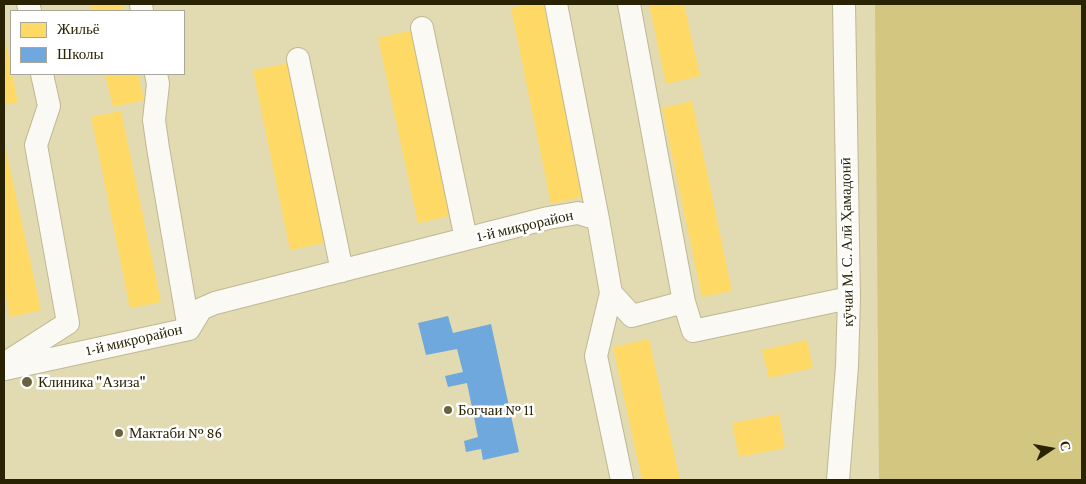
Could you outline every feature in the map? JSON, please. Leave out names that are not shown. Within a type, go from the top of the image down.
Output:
[{"type":"street","points":[[556,4],[611,293],[596,356],[622,480]]},
{"type":"street","points":[[629,4],[684,302],[693,331],[848,298]]},
{"type":"street","name":"кӯчаи М. С. Алӣ Ҳамадонӣ","points":[[838,480],[847,366],[848,298],[844,4]]},
{"type":"street","points":[[422,28],[466,239]]},
{"type":"street","points":[[298,59],[342,271]]},
{"type":"street","points":[[4,364],[68,323],[36,145],[49,106],[42,75]]},
{"type":"street","name":"1-й микрорайон","points":[[156,75],[158,84],[154,120],[189,329]]},
{"type":"street","name":"1-й микрорайон","points":[[4,369],[189,329],[201,309],[215,303],[548,218],[578,213],[598,219]]},
{"type":"street","points":[[611,293],[632,316],[684,302]]},
{"type":"shaded area","points":[[875,4],[1082,4],[1082,480],[879,480]]},
{"type":"building: Жильё","points":[[90,4],[123,4],[124,10],[91,10]]},
{"type":"building: Жильё","points":[[531,4],[547,4],[586,196],[551,204],[511,8]]},
{"type":"building: Жильё","points":[[649,4],[684,4],[700,76],[666,84]]},
{"type":"building: Жильё","points":[[413,30],[453,215],[418,223],[378,38]]},
{"type":"building: Жильё","points":[[4,34],[10,63],[10,75],[12,75],[18,102],[4,105]]},
{"type":"building: Жильё","points":[[289,63],[327,242],[290,250],[253,70]]},
{"type":"building: Жильё","points":[[105,75],[138,75],[144,100],[113,107]]},
{"type":"building: Жильё","points":[[692,101],[732,291],[702,297],[662,108]]},
{"type":"building: Жильё","points":[[121,111],[161,302],[130,308],[91,117]]},
{"type":"building: Жильё","points":[[5,146],[41,310],[10,317],[4,286]]},
{"type":"building: Жильё","points":[[649,339],[680,480],[642,480],[613,347]]},
{"type":"building: Жильё","points":[[807,340],[813,368],[769,378],[762,350]]},
{"type":"building: Жильё","points":[[779,414],[785,448],[739,457],[732,423]]},
{"type":"building: Школы","points":[[448,316],[453,333],[491,324],[519,452],[483,460],[481,449],[466,452],[464,441],[478,437],[467,383],[448,387],[445,376],[463,372],[457,349],[426,355],[418,323]]},
{"type":"place","name":"Клиника \"Азиза\"","points":[[27,382]]},
{"type":"place","name":"Богчаи № 11","points":[[448,410]]},
{"type":"place","name":"Мактаби № 86","points":[[119,433]]}]
